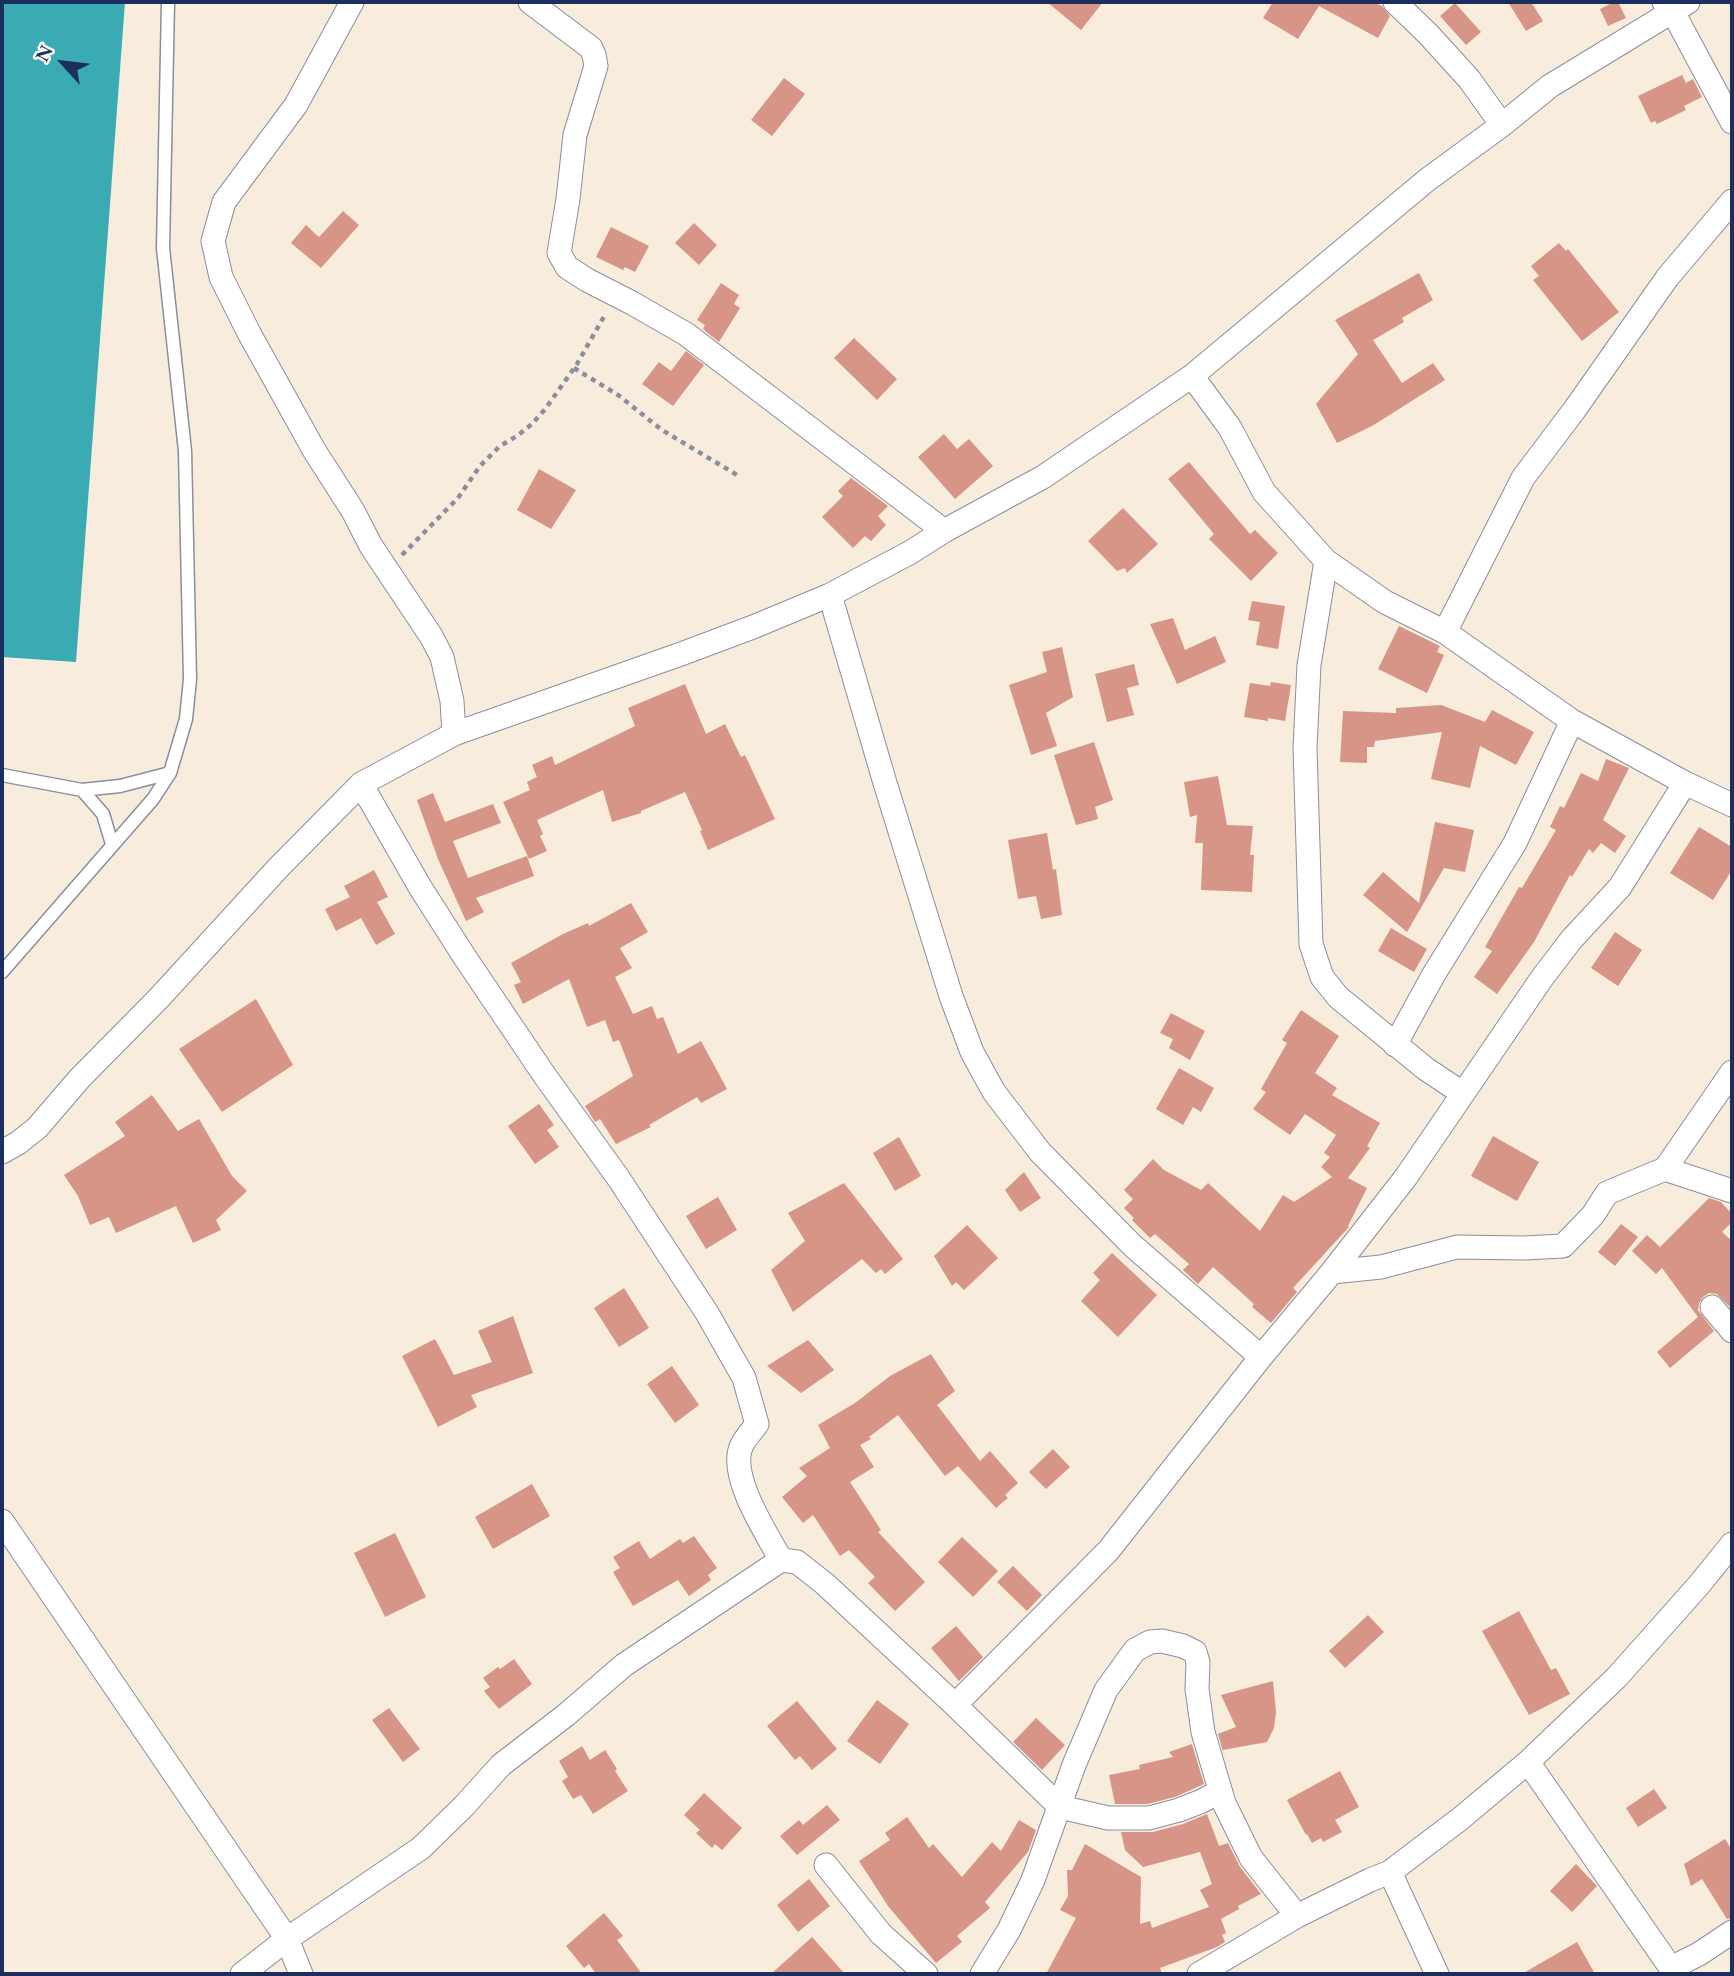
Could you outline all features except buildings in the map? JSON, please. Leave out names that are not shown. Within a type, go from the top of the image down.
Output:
[{"type":"street","points":[[352,2],[296,104],[224,202],[213,241],[221,278],[249,333],[314,450],[442,657],[452,701],[454,734]]},
{"type":"street","points":[[530,2],[591,48],[596,66],[575,135],[559,253],[567,267],[686,334],[944,531]]},
{"type":"street","points":[[1395,2],[1469,79],[1502,125]]},
{"type":"street","points":[[2,1152],[37,1128],[80,1078],[361,784],[454,734],[693,650],[830,595],[1043,477],[1192,376],[1427,180],[1550,86],[1675,5],[1732,122]]},
{"type":"street","points":[[1445,632],[1523,478],[1667,278],[1732,201]]},
{"type":"street","points":[[1192,376],[1230,428],[1264,492],[1326,561],[1385,603],[1445,632],[1572,721],[1685,783],[1732,804]]},
{"type":"street","points":[[1326,561],[1309,665],[1305,748],[1311,944],[1322,978],[1338,997],[1395,1045],[1462,1093]]},
{"type":"street","points":[[830,595],[884,783],[951,996],[972,1052],[994,1092],[1040,1152],[1133,1246],[1261,1357]]},
{"type":"street","points":[[1395,1045],[1434,974],[1515,843],[1572,721]]},
{"type":"street","points":[[955,1705],[1108,1552],[1261,1357],[1332,1272],[1406,1177],[1549,969],[1571,940],[1620,887],[1685,783]]},
{"type":"street","points":[[361,784],[420,887],[464,956],[626,1190],[707,1313],[744,1378],[757,1424],[740,1448],[739,1465],[745,1493],[781,1560]]},
{"type":"street","points":[[1332,1272],[1381,1267],[1457,1247],[1524,1248],[1563,1245],[1592,1214],[1607,1193],[1665,1169],[1732,1072]]},
{"type":"street","points":[[1665,1169],[1732,1191]]},
{"type":"street","points":[[1712,1307],[1732,1331]]},
{"type":"street","points":[[2,1521],[287,1939],[301,1974]]},
{"type":"street","points":[[1211,1971],[1297,1916],[1390,1872],[1460,1819],[1528,1762],[1617,1677],[1732,1544]]},
{"type":"street","points":[[242,1974],[287,1939],[421,1848],[464,1806],[500,1765],[566,1715],[624,1665],[781,1560],[797,1562],[825,1584],[1060,1807],[1108,1818],[1149,1818],[1179,1810],[1220,1791]]},
{"type":"street","points":[[982,1974],[1009,1930],[1033,1880],[1074,1765],[1106,1690],[1135,1650],[1150,1642],[1162,1640],[1195,1652],[1203,1732],[1220,1791],[1251,1858],[1297,1916]]},
{"type":"street","points":[[1528,1762],[1674,1972],[1681,1963],[1732,1932]]},
{"type":"street","points":[[826,1866],[881,1934],[926,1974]]},
{"type":"street","points":[[1390,1872],[1437,1974]]},
{"type":"lane","points":[[2,972],[153,799],[170,773],[186,719],[190,679],[184,451],[163,248],[168,2]]},
{"type":"lane","points":[[2,775],[82,790],[120,786],[170,773]]},
{"type":"lane","points":[[82,790],[103,814],[113,844]]},
{"type":"path","points":[[387,571],[458,498],[480,466],[500,446],[532,424],[546,408],[574,368],[617,295]]},
{"type":"path","points":[[574,368],[618,395],[662,430],[737,475]]},
{"type":"water","points":[[2,2],[125,2],[76,662],[2,657]]}]
